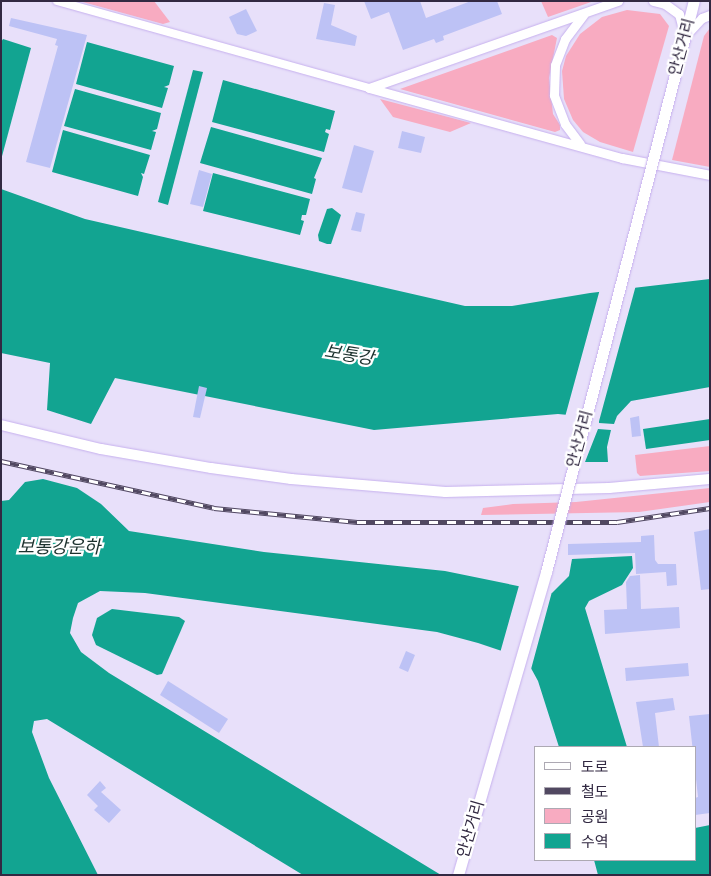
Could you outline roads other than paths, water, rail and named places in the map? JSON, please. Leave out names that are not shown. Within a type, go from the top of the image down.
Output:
[{"type":"main road","name":"안산거리","points":[[458,875],[546,572],[694,1]]},
{"type":"main road","points":[[1,425],[100,450],[291,480],[444,492],[609,488],[710,479]]},
{"type":"street","points":[[57,1],[369,88],[580,144],[622,158],[710,175]]},
{"type":"street","points":[[369,88],[618,1]]},
{"type":"street","points":[[653,1],[665,4],[679,14],[685,36]]},
{"type":"street","points":[[580,144],[565,124],[554,95],[555,65],[565,39],[584,14]]},
{"type":"street","points":[[685,36],[702,18],[710,15]]},
{"type":"water","points":[[3,39],[31,48],[1,160],[1,42]]},
{"type":"water","points":[[87,42],[174,66],[169,85],[164,87],[168,88],[162,108],[76,84]]},
{"type":"water","points":[[193,70],[203,72],[168,205],[158,202]]},
{"type":"water","points":[[223,80],[335,111],[330,130],[326,129],[325,132],[329,134],[324,152],[212,122]]},
{"type":"water","points":[[75,89],[161,113],[157,129],[152,131],[156,132],[151,150],[64,126]]},
{"type":"water","points":[[211,127],[322,158],[314,178],[316,179],[312,194],[200,163]]},
{"type":"water","points":[[63,130],[150,155],[144,174],[141,173],[143,177],[138,196],[52,172]]},
{"type":"water","points":[[213,173],[310,199],[306,215],[302,215],[301,220],[304,221],[300,235],[203,211]]},
{"type":"water","name":"보통강","points":[[1,189],[85,219],[465,306],[512,306],[590,293],[710,279],[710,387],[631,401],[617,416],[614,424],[599,423],[599,418],[558,414],[374,430],[115,378],[91,424],[47,410],[50,363],[1,353]]},
{"type":"water","points":[[332,208],[341,215],[331,244],[327,244],[319,241],[318,235],[327,209]]},
{"type":"water","points":[[710,419],[710,440],[646,449],[643,429]]},
{"type":"water","points":[[598,429],[611,430],[607,447],[608,462],[585,462]]},
{"type":"water","name":"보통강운하","points":[[43,479],[77,488],[101,504],[129,531],[264,552],[445,571],[552,593],[569,576],[572,559],[632,556],[633,568],[622,585],[589,601],[585,608],[627,746],[559,746],[538,681],[526,659],[478,643],[437,632],[145,593],[100,591],[78,603],[73,618],[70,633],[81,652],[109,673],[441,875],[303,875],[47,719],[34,721],[32,732],[49,778],[98,875],[1,875],[1,501],[9,500],[25,482]]},
{"type":"water","points":[[112,609],[179,617],[185,621],[162,674],[157,675],[96,645],[92,635],[97,618]]},
{"type":"water","points":[[710,825],[710,875],[598,875],[594,861],[696,861],[696,828]]},
{"type":"railway","points":[[1,461],[214,508],[357,522],[617,522],[710,508]]}]
